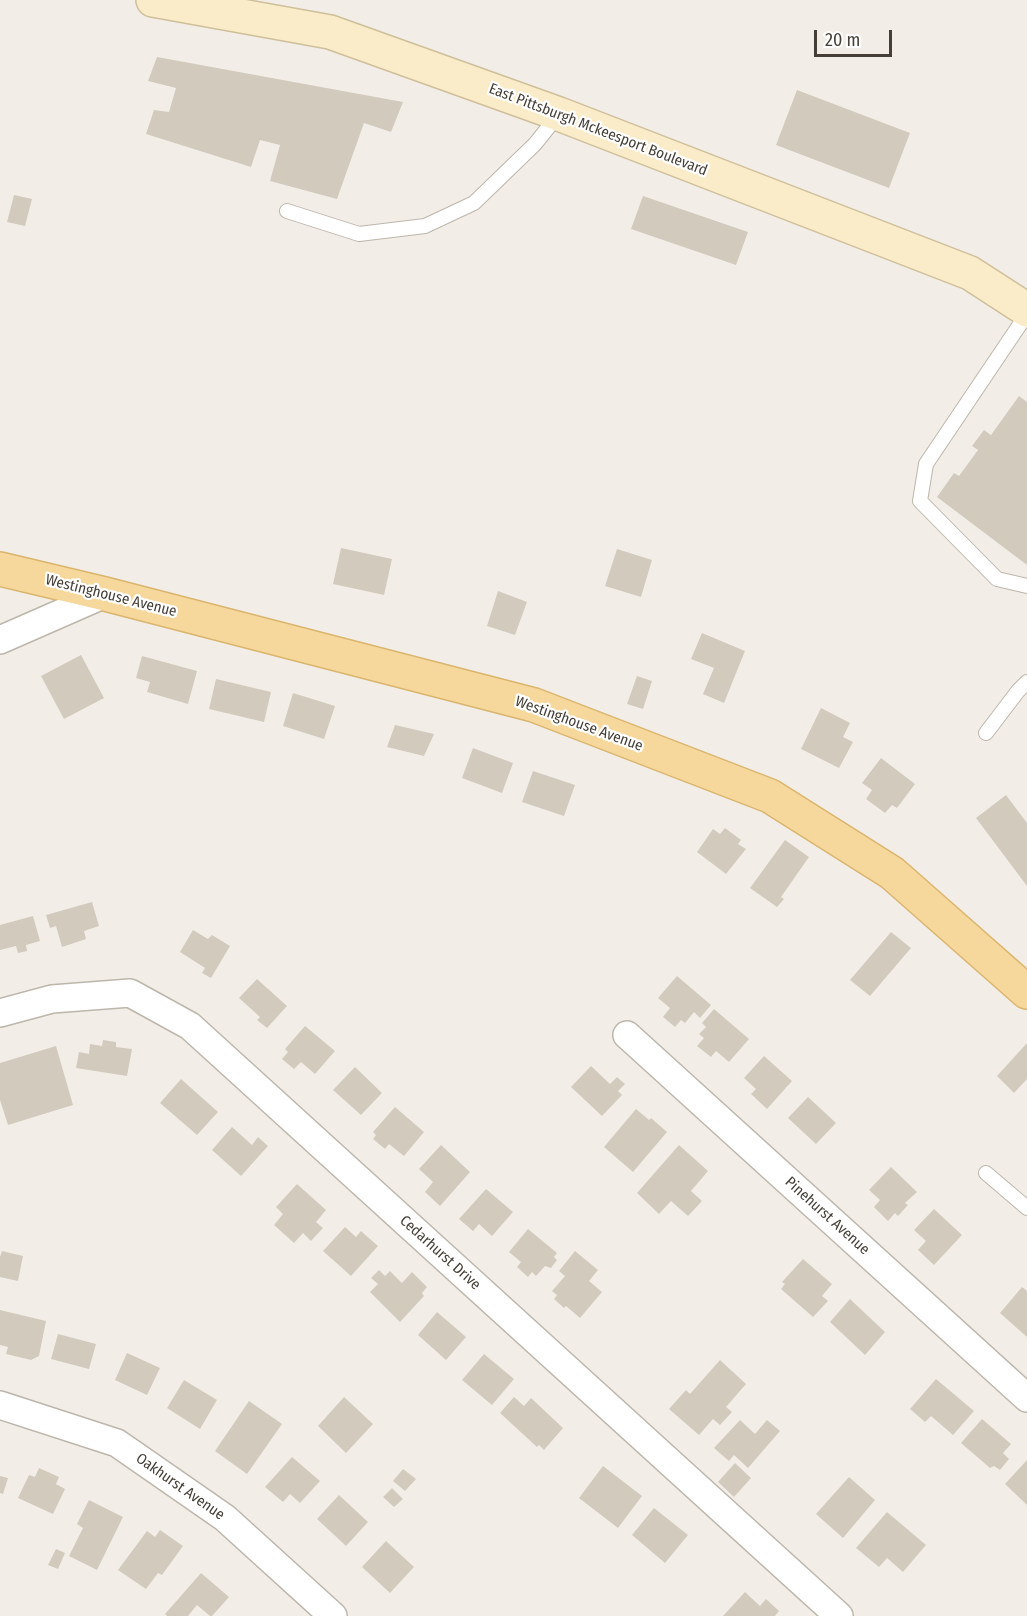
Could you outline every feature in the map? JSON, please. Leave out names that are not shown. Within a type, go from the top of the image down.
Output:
[{"type":"main road","name":"East Pittsburgh Mckeesport Boulevard","points":[[153,0],[330,32],[559,114],[970,273],[1027,312]]},
{"type":"main road","name":"Westinghouse Avenue","points":[[0,569],[534,705],[770,796],[892,873],[1027,992]]},
{"type":"street","points":[[0,640],[105,594]]},
{"type":"street","name":"Cedarhurst Drive","points":[[0,1013],[52,999],[130,993],[190,1026],[839,1616]]},
{"type":"street","name":"Pinehurst Avenue","points":[[627,1035],[1027,1398]]},
{"type":"street","name":"Oakhurst Avenue","points":[[0,1405],[117,1443],[225,1518],[333,1616]]},
{"type":"lane","points":[[287,211],[359,234],[425,226],[474,203],[535,144],[559,114]]},
{"type":"lane","points":[[1027,312],[926,464],[920,501],[997,579],[1027,586]]},
{"type":"lane","points":[[986,733],[1027,682]]},
{"type":"lane","points":[[986,1173],[1027,1208]]},
{"type":"building","points":[[157,57],[403,102],[391,132],[364,123],[337,199],[270,181],[280,145],[260,140],[251,167],[146,134],[154,110],[169,112],[176,88],[148,81]]},
{"type":"building","points":[[797,90],[910,133],[889,188],[776,145]]},
{"type":"building","points":[[14,195],[32,199],[25,226],[7,222]]},
{"type":"building","points":[[643,196],[748,232],[736,265],[631,229]]},
{"type":"building","points":[[1019,396],[1027,402],[1027,565],[937,497],[954,473],[959,476],[978,450],[972,446],[984,430],[991,435]]},
{"type":"building","points":[[341,548],[392,559],[384,595],[333,584]]},
{"type":"building","points":[[617,549],[652,560],[641,597],[605,586]]},
{"type":"building","points":[[498,591],[527,602],[515,635],[487,626]]},
{"type":"building","points":[[702,633],[745,651],[724,703],[703,694],[714,668],[691,659]]},
{"type":"building","points":[[81,655],[104,698],[64,719],[41,676]]},
{"type":"building","points":[[142,656],[197,671],[188,704],[147,692],[150,682],[136,678]]},
{"type":"building","points":[[637,676],[652,681],[643,709],[627,704]]},
{"type":"building","points":[[216,679],[271,692],[264,722],[209,709]]},
{"type":"building","points":[[293,693],[335,706],[324,739],[283,726]]},
{"type":"building","points":[[821,708],[850,723],[843,737],[853,742],[839,768],[801,749]]},
{"type":"building","points":[[395,725],[434,734],[424,756],[387,747]]},
{"type":"building","points":[[473,748],[513,763],[502,793],[462,778]]},
{"type":"building","points":[[881,758],[915,784],[897,808],[892,805],[885,813],[866,799],[872,790],[862,783]]},
{"type":"building","points":[[533,771],[575,785],[564,816],[522,802]]},
{"type":"building","points":[[1006,795],[1027,823],[1027,886],[976,818]]},
{"type":"building","points":[[725,828],[741,840],[738,844],[746,849],[726,874],[697,852],[713,829],[720,834]]},
{"type":"building","points":[[785,840],[809,857],[781,897],[784,899],[777,907],[750,888]]},
{"type":"building","points":[[92,902],[99,926],[84,931],[86,939],[62,947],[56,926],[50,928],[46,915]]},
{"type":"building","points":[[33,916],[40,941],[26,945],[27,951],[18,953],[16,946],[0,950],[0,925]]},
{"type":"building","points":[[193,930],[208,939],[212,935],[230,946],[211,978],[202,973],[205,968],[180,952]]},
{"type":"building","points":[[891,932],[911,948],[870,996],[850,980]]},
{"type":"building","points":[[677,976],[711,1005],[700,1018],[694,1012],[685,1023],[681,1020],[675,1027],[663,1017],[670,1008],[658,998]]},
{"type":"building","points":[[257,979],[287,1006],[267,1028],[257,1020],[260,1017],[239,998]]},
{"type":"building","points":[[714,1009],[749,1039],[729,1062],[716,1051],[711,1057],[697,1046],[704,1038],[699,1034],[706,1027],[702,1023]]},
{"type":"building","points":[[305,1026],[335,1051],[315,1074],[301,1062],[294,1069],[282,1059],[288,1052],[285,1049]]},
{"type":"building","points":[[103,1040],[116,1042],[116,1047],[132,1049],[127,1076],[76,1068],[79,1052],[89,1054],[90,1044],[102,1046]]},
{"type":"building","points":[[1027,1043],[1027,1079],[1014,1093],[997,1076]]},
{"type":"building","points":[[56,1046],[73,1105],[8,1125],[0,1100],[0,1063]]},
{"type":"building","points":[[764,1056],[792,1081],[767,1109],[751,1094],[756,1089],[744,1078]]},
{"type":"building","points":[[591,1066],[610,1084],[617,1077],[625,1084],[618,1091],[622,1095],[602,1116],[571,1087]]},
{"type":"building","points":[[355,1067],[382,1093],[361,1115],[333,1090]]},
{"type":"building","points":[[181,1079],[218,1112],[197,1135],[160,1103]]},
{"type":"building","points":[[808,1097],[836,1123],[816,1144],[788,1118]]},
{"type":"building","points":[[395,1107],[424,1132],[404,1156],[389,1144],[385,1149],[373,1139],[376,1135],[373,1132]]},
{"type":"building","points":[[636,1109],[667,1132],[633,1172],[604,1147]]},
{"type":"building","points":[[232,1127],[252,1145],[258,1137],[268,1146],[241,1176],[212,1150]]},
{"type":"building","points":[[441,1145],[470,1172],[440,1206],[425,1192],[433,1182],[419,1169]]},
{"type":"building","points":[[679,1145],[708,1171],[691,1191],[702,1201],[688,1216],[671,1201],[659,1214],[637,1193]]},
{"type":"building","points":[[891,1167],[917,1192],[905,1203],[908,1205],[898,1216],[895,1213],[888,1221],[874,1207],[880,1200],[869,1190]]},
{"type":"building","points":[[297,1184],[326,1210],[316,1222],[323,1228],[311,1241],[303,1233],[294,1243],[274,1225],[283,1214],[276,1207]]},
{"type":"building","points":[[486,1189],[513,1212],[492,1236],[479,1224],[473,1231],[459,1219]]},
{"type":"building","points":[[934,1209],[962,1235],[934,1265],[918,1250],[926,1241],[914,1230]]},
{"type":"building","points":[[345,1227],[356,1237],[361,1231],[378,1246],[351,1276],[323,1251]]},
{"type":"building","points":[[528,1229],[557,1253],[554,1257],[557,1260],[551,1268],[545,1266],[536,1276],[532,1272],[528,1277],[517,1267],[521,1262],[509,1252]]},
{"type":"building","points":[[2,1251],[23,1256],[18,1281],[0,1277]]},
{"type":"building","points":[[575,1251],[598,1270],[589,1281],[602,1292],[580,1318],[554,1299],[557,1295],[552,1291],[565,1276],[559,1271]]},
{"type":"building","points":[[803,1259],[832,1284],[822,1296],[828,1301],[813,1317],[781,1289],[785,1284],[782,1282]]},
{"type":"building","points":[[379,1270],[385,1276],[390,1271],[402,1283],[412,1272],[427,1287],[422,1293],[424,1296],[400,1322],[370,1292],[378,1284],[371,1278]]},
{"type":"building","points":[[1022,1287],[1027,1291],[1027,1337],[1000,1313]]},
{"type":"building","points":[[850,1299],[885,1332],[865,1355],[830,1322]]},
{"type":"building","points":[[0,1310],[46,1321],[39,1356],[31,1360],[6,1354],[8,1347],[0,1345]]},
{"type":"building","points":[[437,1312],[466,1337],[446,1360],[418,1335]]},
{"type":"building","points":[[58,1334],[96,1344],[89,1369],[51,1359]]},
{"type":"building","points":[[127,1353],[160,1368],[147,1395],[115,1380]]},
{"type":"building","points":[[484,1354],[514,1379],[492,1405],[462,1380]]},
{"type":"building","points":[[720,1360],[746,1384],[726,1407],[732,1412],[720,1425],[713,1419],[699,1435],[669,1409],[686,1390],[690,1394]]},
{"type":"building","points":[[936,1379],[974,1411],[953,1435],[931,1416],[925,1422],[910,1409]]},
{"type":"building","points":[[184,1380],[217,1400],[200,1429],[167,1408]]},
{"type":"building","points":[[344,1397],[373,1424],[346,1453],[318,1426]]},
{"type":"building","points":[[514,1397],[524,1406],[531,1398],[563,1428],[544,1450],[539,1445],[537,1447],[500,1413]]},
{"type":"building","points":[[249,1401],[282,1424],[247,1474],[215,1451]]},
{"type":"building","points":[[982,1419],[1011,1444],[1003,1453],[1009,1459],[1000,1470],[994,1466],[990,1468],[961,1443]]},
{"type":"building","points":[[740,1420],[755,1434],[767,1420],[780,1431],[748,1468],[734,1455],[729,1461],[714,1448]]},
{"type":"building","points":[[292,1457],[320,1481],[300,1503],[290,1494],[283,1502],[265,1487]]},
{"type":"building","points":[[1027,1460],[1027,1505],[1005,1484]]},
{"type":"building","points":[[735,1463],[751,1478],[734,1497],[718,1482]]},
{"type":"building","points":[[603,1466],[642,1496],[618,1528],[579,1498]]},
{"type":"building","points":[[39,1468],[59,1477],[56,1484],[65,1489],[53,1514],[18,1498],[29,1475],[35,1477]]},
{"type":"building","points":[[403,1469],[416,1479],[405,1491],[393,1481]]},
{"type":"building","points":[[0,1476],[8,1478],[3,1494],[0,1493]]},
{"type":"building","points":[[849,1477],[875,1500],[843,1538],[816,1514]]},
{"type":"building","points":[[392,1488],[403,1499],[394,1507],[383,1497]]},
{"type":"building","points":[[339,1495],[368,1522],[346,1546],[317,1519]]},
{"type":"building","points":[[89,1500],[123,1517],[97,1570],[69,1556],[83,1528],[77,1524]]},
{"type":"building","points":[[654,1508],[688,1535],[665,1563],[632,1535]]},
{"type":"building","points":[[887,1512],[926,1545],[903,1572],[887,1558],[879,1567],[856,1548]]},
{"type":"building","points":[[160,1530],[183,1546],[162,1575],[158,1573],[146,1589],[118,1570],[147,1531],[155,1537]]},
{"type":"building","points":[[386,1541],[414,1567],[390,1593],[362,1567]]},
{"type":"building","points":[[56,1549],[65,1553],[58,1569],[48,1565]]},
{"type":"building","points":[[201,1573],[229,1597],[212,1616],[197,1605],[188,1616],[167,1616],[165,1614]]},
{"type":"building","points":[[745,1592],[760,1606],[766,1599],[779,1611],[775,1616],[723,1616]]}]
